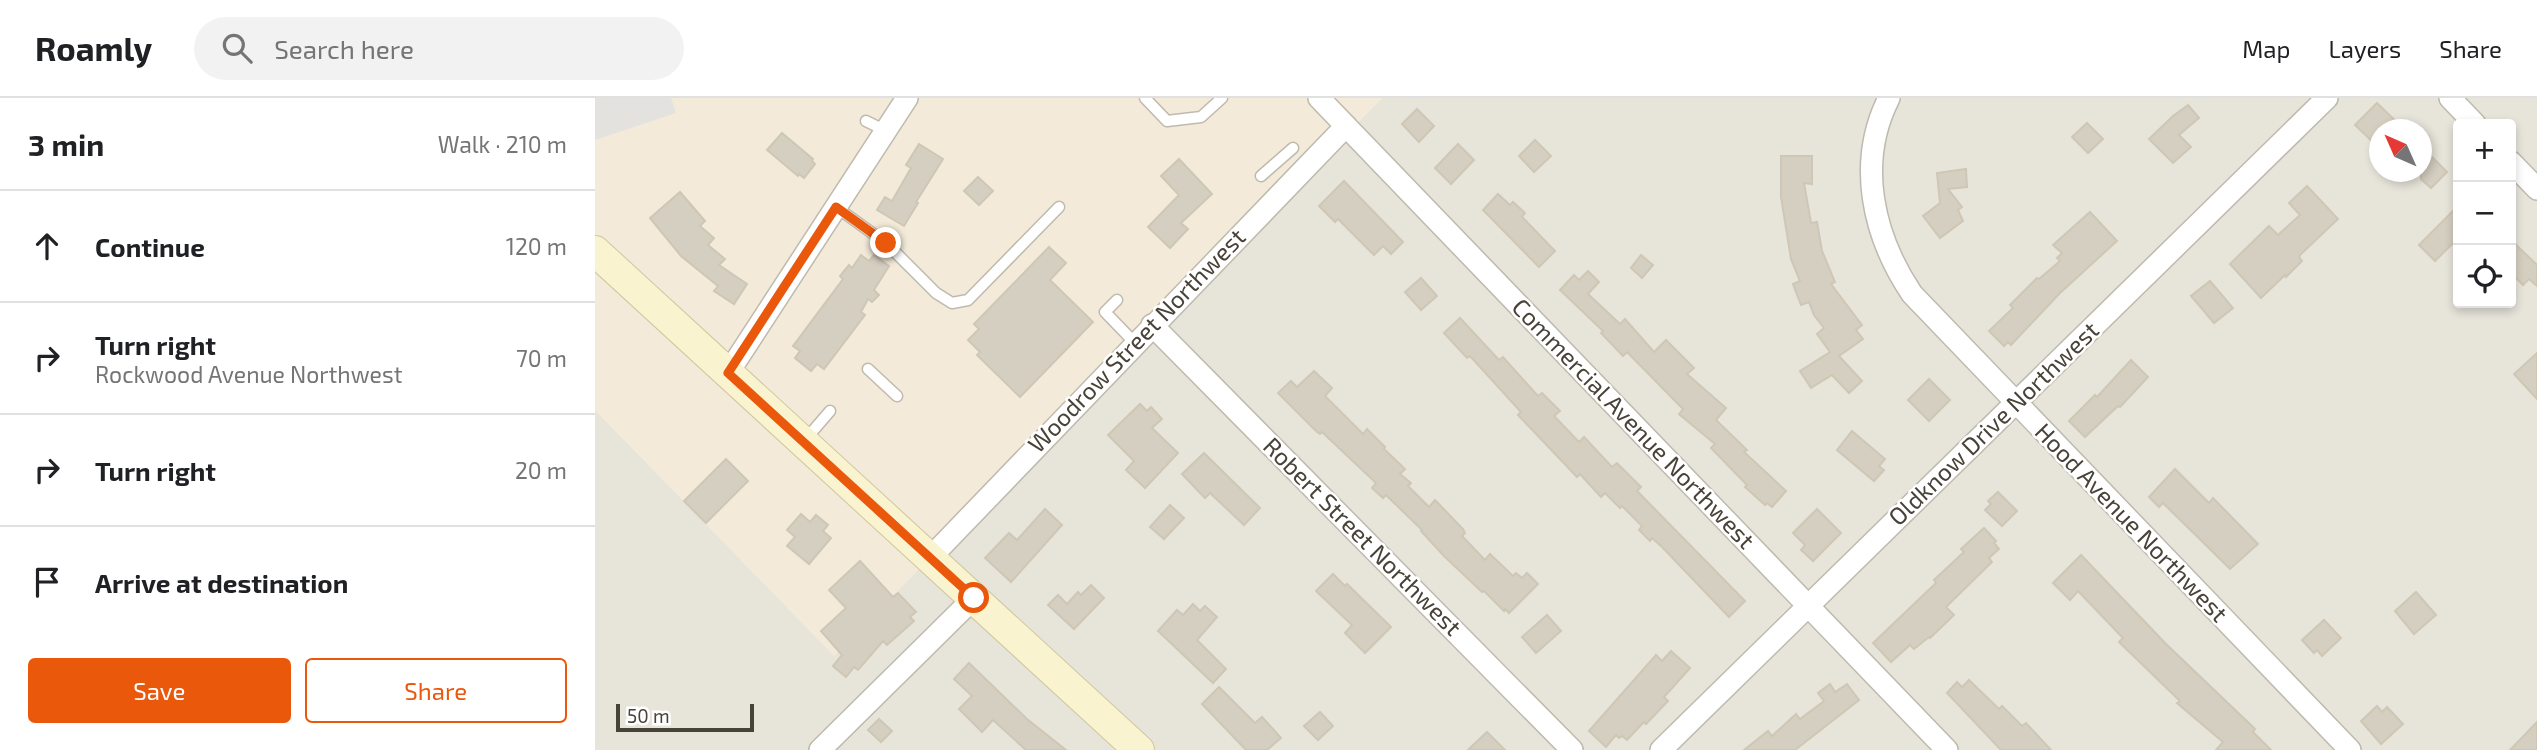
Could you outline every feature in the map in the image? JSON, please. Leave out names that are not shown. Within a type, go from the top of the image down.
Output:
[{"type":"main road","points":[[595,251],[1139,750]]},
{"type":"street","points":[[728,373],[907,98]]},
{"type":"street","name":"Commercial Avenue Northwest","points":[[1319,98],[1947,750]]},
{"type":"street","name":"Hood Avenue Northwest","points":[[1888,98],[1881,113],[1872,153],[1871,184],[1875,214],[1884,244],[1912,294],[2350,750]]},
{"type":"street","name":"Oldknow Drive Northwest","points":[[1661,750],[2327,98]]},
{"type":"street","points":[[2450,98],[2470,119]]},
{"type":"street","name":"Woodrow Street Northwest","points":[[930,558],[1346,126]]},
{"type":"street","points":[[2516,167],[2537,190]]},
{"type":"street","name":"Robert Street Northwest","points":[[1152,325],[1572,750]]},
{"type":"street","points":[[820,750],[974,598]]},
{"type":"lane","points":[[1145,98],[1167,121],[1201,117],[1222,98]]},
{"type":"lane","points":[[866,121],[886,131]]},
{"type":"lane","points":[[1261,176],[1293,148]]},
{"type":"lane","points":[[836,207],[886,243],[936,293],[952,303],[968,300],[1059,207]]},
{"type":"lane","points":[[1117,300],[1105,312],[1135,343]]},
{"type":"lane","points":[[867,369],[897,397]]},
{"type":"lane","points":[[803,442],[830,411]]},
{"type":"shaded area","points":[[595,98],[1382,98],[834,656],[595,410]]},
{"type":"shaded area","points":[[595,98],[671,98],[676,113],[595,140]]},
{"type":"shaded area","points":[[1382,98],[2537,98],[2537,750],[595,750],[595,410],[834,655]]},
{"type":"building","points":[[2377,103],[2394,119],[2369,119],[2369,138],[2355,125]]},
{"type":"building","points":[[2188,105],[2199,118],[2179,135],[2191,147],[2173,163],[2149,139]]},
{"type":"building","points":[[1417,109],[1434,126],[1419,142],[1402,124]]},
{"type":"building","points":[[2087,123],[2103,139],[2088,153],[2072,137]]},
{"type":"building","points":[[782,133],[813,159],[815,164],[804,178],[767,150]]},
{"type":"building","points":[[1535,140],[1551,156],[1534,172],[1519,156]]},
{"type":"building","points":[[919,144],[943,159],[904,226],[877,210],[885,197],[892,201],[911,168],[906,165]]},
{"type":"building","points":[[1458,144],[1474,160],[1451,184],[1435,168]]},
{"type":"building","points":[[1781,156],[1812,156],[1812,184],[1804,183],[1811,223],[1817,222],[1822,251],[1835,282],[1831,284],[1862,325],[1856,330],[1863,339],[1839,356],[1862,381],[1849,393],[1832,375],[1811,388],[1800,371],[1830,352],[1817,334],[1824,328],[1814,315],[1809,302],[1801,305],[1793,284],[1800,281],[1791,259],[1781,197]]},
{"type":"building","points":[[2432,157],[2447,172],[2431,188],[2424,182],[2432,182]]},
{"type":"building","points":[[1179,159],[1212,194],[1181,223],[1188,229],[1170,248],[1148,227],[1179,195],[1161,176]]},
{"type":"building","points":[[1966,169],[1967,187],[1948,189],[1962,207],[1958,210],[1963,221],[1940,238],[1923,216],[1940,203],[1937,173]]},
{"type":"building","points":[[978,177],[993,191],[979,205],[964,191]]},
{"type":"building","points":[[1344,181],[1403,242],[1391,254],[1383,246],[1374,255],[1338,219],[1335,222],[1319,206]]},
{"type":"building","points":[[2307,186],[2338,219],[2300,255],[2302,261],[2261,298],[2230,264],[2269,226],[2278,235],[2300,215],[2289,203]]},
{"type":"building","points":[[680,192],[705,221],[700,226],[714,238],[708,245],[725,259],[719,265],[747,284],[734,304],[714,291],[718,286],[681,256],[650,218]]},
{"type":"building","points":[[1498,194],[1525,213],[1522,217],[1555,251],[1539,267],[1483,210]]},
{"type":"building","points":[[2453,211],[2453,243],[2435,261],[2419,245]]},
{"type":"building","points":[[2090,212],[2117,241],[2060,293],[2011,345],[2008,342],[2004,346],[1989,331],[2013,308],[2010,305],[2037,278],[2060,261],[2057,258],[2062,253],[2053,245]]},
{"type":"building","points":[[2516,245],[2537,265],[2537,286],[2529,279],[2523,285],[2516,278]]},
{"type":"building","points":[[1049,247],[1066,263],[1050,280],[1093,322],[1020,397],[977,355],[980,352],[968,340],[979,329],[974,324]]},
{"type":"building","points":[[861,255],[869,261],[874,255],[889,266],[874,290],[879,295],[872,302],[868,299],[861,312],[865,315],[824,369],[817,364],[811,371],[795,358],[800,351],[793,346],[843,279],[840,276],[849,265],[852,268]]},
{"type":"building","points":[[1641,255],[1653,265],[1642,278],[1631,268]]},
{"type":"building","points":[[1588,271],[1599,282],[1588,294],[1620,324],[1625,319],[1654,352],[1666,340],[1694,368],[1687,374],[1726,408],[1716,420],[1747,450],[1744,452],[1786,491],[1772,507],[1767,503],[1765,505],[1745,487],[1747,485],[1711,448],[1715,444],[1679,414],[1683,409],[1627,352],[1623,356],[1601,333],[1603,331],[1560,290],[1574,275],[1579,280]]},
{"type":"building","points":[[1421,278],[1437,296],[1421,310],[1405,292]]},
{"type":"building","points":[[2210,281],[2233,308],[2214,323],[2191,296]]},
{"type":"building","points":[[1460,318],[1499,360],[1503,357],[1538,396],[1542,393],[1560,411],[1554,416],[1579,442],[1584,437],[1612,467],[1617,463],[1641,487],[1637,491],[1745,601],[1729,617],[1662,547],[1652,538],[1650,541],[1639,530],[1642,526],[1622,506],[1620,508],[1605,493],[1601,497],[1580,474],[1577,477],[1518,415],[1521,412],[1470,356],[1467,358],[1444,333]]},
{"type":"building","points":[[2537,353],[2537,399],[2514,374]]},
{"type":"building","points":[[2131,360],[2148,377],[2120,407],[2085,437],[2069,421],[2095,395],[2097,397]]},
{"type":"building","points":[[1314,371],[1332,388],[1325,396],[1363,434],[1367,429],[1385,447],[1405,469],[1400,474],[1411,483],[1408,486],[1429,507],[1435,500],[1463,529],[1465,533],[1462,536],[1485,560],[1490,554],[1513,576],[1516,573],[1522,578],[1527,573],[1538,584],[1509,613],[1444,556],[1386,495],[1383,498],[1372,488],[1376,483],[1322,432],[1320,434],[1316,431],[1278,393],[1291,381],[1297,387]]},
{"type":"building","points":[[1929,379],[1950,400],[1929,421],[1908,400]]},
{"type":"building","points":[[1140,404],[1147,411],[1151,407],[1162,419],[1152,428],[1178,453],[1145,488],[1126,470],[1134,461],[1108,435]]},
{"type":"building","points":[[1852,431],[1885,459],[1879,466],[1884,470],[1874,481],[1837,450]]},
{"type":"building","points":[[1204,453],[1260,508],[1244,525],[1210,493],[1205,498],[1182,474]]},
{"type":"building","points":[[726,459],[748,481],[706,523],[684,501]]},
{"type":"building","points":[[2175,469],[2209,503],[2213,498],[2258,544],[2230,569],[2163,503],[2159,507],[2149,497]]},
{"type":"building","points":[[1998,492],[2017,511],[2002,526],[1985,510],[1991,504],[1988,501]]},
{"type":"building","points":[[1170,505],[1184,518],[1164,539],[1150,527]]},
{"type":"building","points":[[1045,509],[1062,525],[1011,582],[985,558],[1009,533],[1017,540]]},
{"type":"building","points":[[1817,509],[1841,533],[1813,561],[1801,550],[1805,545],[1793,533]]},
{"type":"building","points":[[801,514],[810,522],[816,515],[828,525],[823,531],[831,538],[809,564],[787,546],[795,537],[787,530]]},
{"type":"building","points":[[1984,528],[1996,541],[1994,543],[1999,549],[1989,558],[1992,562],[1946,607],[1954,615],[1930,638],[1914,649],[1910,645],[1891,662],[1873,643],[1936,583],[1934,580],[1964,552],[1961,549]]},
{"type":"building","points":[[2081,555],[2166,644],[2255,729],[2253,732],[2271,750],[2216,750],[2223,742],[2177,703],[2180,701],[2119,642],[2123,638],[2078,591],[2070,600],[2053,583]]},
{"type":"building","points":[[860,561],[893,597],[898,593],[916,612],[910,617],[914,621],[887,645],[883,641],[858,670],[854,667],[846,677],[833,666],[842,655],[821,631],[846,608],[829,590]]},
{"type":"building","points":[[1333,574],[1391,627],[1365,653],[1345,633],[1352,625],[1316,591]]},
{"type":"building","points":[[1091,585],[1104,598],[1074,629],[1048,605],[1058,595],[1067,604],[1078,592],[1081,595]]},
{"type":"building","points":[[2416,592],[2436,615],[2414,634],[2395,611]]},
{"type":"building","points":[[1193,604],[1200,611],[1205,606],[1217,617],[1197,640],[1226,669],[1213,683],[1158,631],[1177,610],[1183,615]]},
{"type":"building","points":[[1547,615],[1561,631],[1536,653],[1522,637]]},
{"type":"building","points":[[2324,620],[2341,638],[2322,656],[2317,650],[2314,653],[2302,640]]},
{"type":"building","points":[[1671,651],[1690,668],[1664,697],[1668,701],[1627,740],[1616,735],[1606,747],[1589,731],[1656,655],[1662,661]]},
{"type":"building","points":[[969,663],[1027,719],[1066,750],[1026,750],[993,720],[982,732],[959,709],[972,696],[954,679]]},
{"type":"building","points":[[1969,680],[1999,709],[2002,706],[2022,726],[2026,723],[2051,750],[2001,750],[1947,693],[1957,682],[1962,687]]},
{"type":"building","points":[[1830,684],[1835,692],[1847,684],[1859,700],[1795,750],[1744,750],[1768,731],[1772,736],[1796,714],[1800,719],[1824,701],[1818,693]]},
{"type":"building","points":[[1219,687],[1255,723],[1262,717],[1281,738],[1267,750],[1246,750],[1202,704]]},
{"type":"building","points":[[2377,706],[2382,712],[2387,707],[2403,724],[2381,744],[2361,721]]},
{"type":"building","points":[[1320,712],[1333,726],[1318,740],[1304,726]]},
{"type":"building","points":[[879,719],[892,731],[881,742],[868,730]]},
{"type":"building","points":[[2537,722],[2537,750],[2510,750]]},
{"type":"building","points":[[1487,732],[1505,750],[1468,750]]},
{"type":"route","points":[[886,243],[836,207],[728,373],[974,598]]}]
